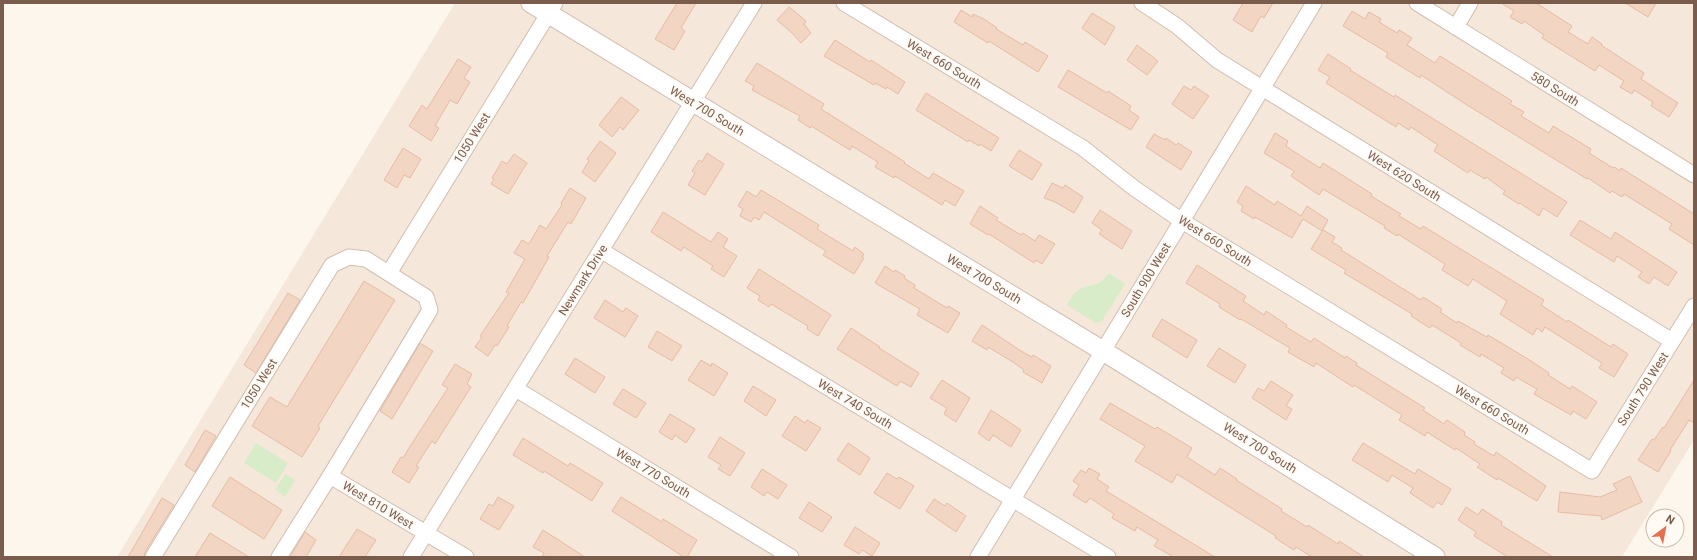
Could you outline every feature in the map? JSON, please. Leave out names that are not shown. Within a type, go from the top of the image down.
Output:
[{"type":"street","name":"West 700 South","points":[[531,3],[552,8],[692,102],[1103,351],[1435,557]]},
{"type":"street","name":"Newmark Drive","points":[[411,557],[602,251],[754,3]]},
{"type":"street","name":"West 660 South","points":[[844,3],[1082,148],[1134,188],[1182,221],[1592,471]]},
{"type":"street","name":"West 620 South","points":[[1142,3],[1177,26],[1217,60],[1672,341]]},
{"type":"street","name":"South 900 West","points":[[978,557],[1314,3]]},
{"type":"street","name":"580 South","points":[[1417,3],[1694,175]]},
{"type":"street","points":[[1456,27],[1470,3]]},
{"type":"street","name":"1050 West","points":[[389,273],[552,8]]},
{"type":"street","name":"West 740 South","points":[[602,251],[1108,557]]},
{"type":"street","name":"1050 West","points":[[153,557],[332,265],[349,257],[366,259],[426,297],[430,310],[280,557]]},
{"type":"street","name":"South 790 West","points":[[1592,471],[1694,306]]},
{"type":"street","name":"West 770 South","points":[[516,389],[791,557]]},
{"type":"street","name":"West 810 West","points":[[330,476],[425,534],[466,557]]},
{"type":"shaded area","points":[[455,3],[1694,3],[1694,440],[1652,508],[1645,508],[1645,520],[1622,557],[117,557]]},
{"type":"green space","points":[[1109,273],[1125,284],[1102,321],[1096,323],[1067,305],[1076,292],[1100,282]]},
{"type":"green space","points":[[256,443],[288,463],[276,483],[244,463]]},
{"type":"green space","points":[[285,474],[295,480],[285,497],[275,490]]},
{"type":"building","points":[[677,3],[696,3],[681,28],[685,31],[674,50],[655,39]]},
{"type":"building","points":[[1243,3],[1273,3],[1264,18],[1261,16],[1252,32],[1233,20]]},
{"type":"building","points":[[1501,3],[1536,3],[1572,26],[1568,32],[1588,44],[1592,37],[1602,44],[1601,45],[1644,73],[1641,79],[1678,103],[1669,117],[1651,106],[1653,102],[1634,90],[1632,94],[1620,87],[1624,81],[1599,65],[1595,71],[1542,38],[1544,35],[1524,21],[1522,24],[1510,17],[1514,11]]},
{"type":"building","points":[[1625,3],[1656,3],[1648,17]]},
{"type":"building","points":[[789,7],[806,21],[804,24],[811,33],[801,43],[777,20]]},
{"type":"building","points":[[961,10],[972,17],[973,14],[984,19],[997,28],[996,29],[1023,45],[1025,42],[1048,56],[1038,72],[989,41],[988,43],[954,22]]},
{"type":"building","points":[[1352,11],[1365,19],[1369,12],[1381,19],[1379,22],[1397,33],[1399,30],[1412,38],[1407,45],[1435,63],[1440,56],[1512,101],[1510,104],[1524,112],[1521,116],[1549,133],[1553,126],[1591,149],[1589,153],[1613,168],[1614,167],[1620,171],[1621,168],[1694,214],[1694,245],[1669,229],[1672,224],[1624,194],[1622,197],[1612,191],[1610,193],[1421,75],[1420,78],[1386,57],[1388,53],[1343,26]]},
{"type":"building","points":[[1092,13],[1115,27],[1105,45],[1082,28]]},
{"type":"building","points":[[835,40],[870,62],[871,60],[905,82],[898,94],[887,87],[886,89],[875,83],[874,85],[824,56]]},
{"type":"building","points":[[1137,45],[1158,61],[1147,75],[1127,60]]},
{"type":"building","points":[[1328,54],[1351,69],[1350,70],[1394,97],[1395,95],[1567,202],[1557,217],[1543,208],[1539,216],[1503,194],[1505,191],[1486,177],[1485,179],[1470,170],[1468,173],[1434,151],[1438,145],[1411,127],[1409,130],[1398,123],[1396,127],[1326,83],[1330,77],[1318,70]]},
{"type":"building","points":[[458,59],[471,67],[464,78],[470,82],[457,104],[450,100],[435,126],[439,128],[431,141],[409,126],[422,105],[427,109]]},
{"type":"building","points":[[757,63],[824,104],[821,109],[905,162],[904,163],[929,179],[933,173],[964,191],[955,206],[945,200],[942,205],[895,176],[894,178],[875,167],[878,162],[852,146],[850,150],[811,126],[810,128],[798,120],[800,116],[752,90],[754,86],[745,81]]},
{"type":"building","points":[[1068,70],[1107,93],[1108,91],[1131,106],[1129,110],[1139,117],[1131,130],[1058,87]]},
{"type":"building","points":[[1184,86],[1191,90],[1194,86],[1209,96],[1193,119],[1172,104]]},
{"type":"building","points":[[926,93],[999,138],[991,151],[980,144],[979,146],[969,140],[968,142],[916,110]]},
{"type":"building","points":[[621,97],[639,110],[623,130],[620,127],[612,137],[599,125]]},
{"type":"building","points":[[1275,133],[1288,141],[1286,146],[1320,168],[1323,163],[1372,194],[1371,196],[1401,214],[1399,216],[1421,229],[1423,226],[1544,300],[1541,305],[1567,322],[1568,320],[1611,347],[1613,344],[1628,354],[1614,377],[1599,368],[1602,363],[1545,327],[1542,332],[1537,328],[1533,335],[1500,314],[1507,301],[1473,279],[1468,286],[1442,270],[1445,264],[1398,234],[1397,236],[1384,228],[1385,226],[1323,189],[1319,195],[1291,176],[1294,171],[1264,153]]},
{"type":"building","points":[[1154,134],[1165,140],[1166,138],[1176,145],[1178,143],[1192,152],[1181,170],[1146,147]]},
{"type":"building","points":[[600,141],[616,153],[595,182],[582,172],[589,161],[587,159]]},
{"type":"building","points":[[403,148],[421,159],[410,178],[404,175],[397,188],[384,180]]},
{"type":"building","points":[[1019,150],[1042,164],[1032,180],[1009,166]]},
{"type":"building","points":[[707,153],[724,164],[705,195],[688,185],[695,173],[692,171],[699,160],[702,162]]},
{"type":"building","points":[[514,154],[527,163],[508,194],[491,184],[494,179],[492,178],[502,161],[507,164]]},
{"type":"building","points":[[1052,183],[1063,188],[1065,185],[1083,197],[1074,213],[1055,202],[1044,198]]},
{"type":"building","points":[[1246,186],[1275,205],[1277,201],[1301,216],[1307,206],[1328,220],[1322,231],[1303,219],[1292,238],[1255,217],[1254,219],[1241,211],[1243,206],[1237,202]]},
{"type":"building","points":[[570,188],[586,198],[571,224],[568,222],[547,256],[549,257],[523,303],[521,302],[507,326],[509,327],[497,346],[495,345],[488,356],[475,347],[482,337],[480,336],[509,293],[506,292],[525,259],[514,253],[522,240],[529,244],[540,225],[546,229],[562,205],[561,203]]},
{"type":"building","points":[[761,190],[819,225],[817,229],[853,251],[855,247],[864,254],[862,257],[864,258],[854,274],[823,255],[826,251],[764,212],[759,220],[754,217],[751,222],[740,216],[743,209],[738,206],[747,191],[756,197]]},
{"type":"building","points":[[980,206],[998,218],[996,220],[1021,235],[1023,233],[1035,241],[1039,235],[1055,244],[1042,264],[1036,260],[1034,263],[989,234],[988,235],[970,224]]},
{"type":"building","points":[[1100,210],[1132,231],[1122,249],[1099,234],[1102,230],[1092,223]]},
{"type":"building","points":[[663,212],[711,242],[718,232],[728,239],[723,247],[737,256],[724,277],[711,269],[713,266],[684,247],[681,251],[651,232]]},
{"type":"building","points":[[1580,220],[1611,239],[1615,232],[1677,272],[1668,286],[1654,277],[1649,284],[1638,277],[1642,272],[1617,256],[1614,262],[1570,235]]},
{"type":"building","points":[[1323,230],[1335,237],[1332,242],[1342,248],[1341,250],[1421,300],[1423,297],[1442,309],[1440,312],[1457,323],[1458,321],[1487,337],[1488,335],[1528,359],[1549,373],[1548,375],[1570,389],[1572,386],[1597,402],[1586,419],[1573,411],[1571,415],[1534,394],[1537,389],[1516,377],[1514,381],[1501,373],[1504,368],[1481,354],[1480,357],[1432,325],[1430,328],[1411,316],[1412,314],[1344,273],[1346,270],[1311,249]]},
{"type":"building","points":[[1197,265],[1246,296],[1243,301],[1264,315],[1266,311],[1287,325],[1286,327],[1311,342],[1314,338],[1345,358],[1346,356],[1357,363],[1356,365],[1425,408],[1423,410],[1444,424],[1447,420],[1465,432],[1464,435],[1475,442],[1474,444],[1494,456],[1496,452],[1546,486],[1537,501],[1498,478],[1497,480],[1477,467],[1480,464],[1456,448],[1455,450],[1427,432],[1425,436],[1399,420],[1402,415],[1354,385],[1353,387],[1316,363],[1314,367],[1288,352],[1290,348],[1219,307],[1220,304],[1186,283]]},
{"type":"building","points":[[885,266],[894,272],[895,270],[905,276],[904,278],[915,285],[914,288],[947,308],[948,306],[960,313],[948,333],[917,315],[920,309],[875,283]]},
{"type":"building","points":[[759,269],[831,315],[818,336],[807,329],[808,326],[771,304],[769,307],[758,300],[760,296],[747,288]]},
{"type":"building","points":[[364,281],[395,300],[318,426],[320,428],[302,457],[252,426],[270,397],[287,407]]},
{"type":"building","points":[[288,293],[300,300],[256,373],[244,365]]},
{"type":"building","points":[[605,300],[623,312],[626,308],[638,316],[625,337],[594,318]]},
{"type":"building","points":[[1162,319],[1197,340],[1187,358],[1152,336]]},
{"type":"building","points":[[982,325],[1021,351],[1032,357],[1033,355],[1051,366],[1042,383],[1023,372],[1024,370],[1013,362],[988,347],[987,350],[972,341]]},
{"type":"building","points":[[851,328],[880,347],[879,348],[919,373],[911,387],[900,381],[897,386],[837,349]]},
{"type":"building","points":[[657,331],[682,346],[672,361],[648,347]]},
{"type":"building","points":[[420,343],[433,351],[392,419],[380,411]]},
{"type":"building","points":[[1219,348],[1246,365],[1235,383],[1207,366]]},
{"type":"building","points":[[575,358],[605,377],[595,393],[565,374]]},
{"type":"building","points":[[701,360],[711,366],[712,363],[728,373],[714,396],[688,380]]},
{"type":"building","points":[[455,364],[472,374],[467,384],[471,387],[435,444],[432,441],[416,466],[419,467],[409,483],[392,472],[401,457],[403,458],[448,388],[442,385]]},
{"type":"building","points":[[942,380],[970,398],[956,422],[944,414],[947,408],[930,398]]},
{"type":"building","points":[[1694,380],[1694,423],[1689,420],[1658,472],[1638,460],[1652,439],[1654,440],[1663,427],[1664,428]]},
{"type":"building","points":[[1271,381],[1293,395],[1286,406],[1292,409],[1286,420],[1252,398],[1258,388],[1264,391]]},
{"type":"building","points":[[753,386],[776,400],[766,416],[744,401]]},
{"type":"building","points":[[623,389],[646,403],[636,418],[613,404]]},
{"type":"building","points":[[1110,403],[1155,429],[1157,427],[1192,448],[1187,457],[1215,475],[1220,468],[1282,509],[1281,511],[1307,527],[1308,525],[1338,544],[1339,541],[1364,557],[1312,557],[1296,547],[1294,550],[1275,538],[1276,536],[1177,474],[1172,483],[1135,461],[1145,446],[1100,419]]},
{"type":"building","points":[[991,410],[1021,430],[1011,447],[993,435],[989,441],[978,433]]},
{"type":"building","points":[[670,414],[695,429],[686,443],[675,435],[672,440],[659,432]]},
{"type":"building","points":[[795,416],[805,423],[807,420],[821,428],[806,451],[782,436]]},
{"type":"building","points":[[205,430],[216,436],[195,472],[185,465]]},
{"type":"building","points":[[720,437],[745,453],[730,476],[718,469],[721,465],[708,457]]},
{"type":"building","points":[[523,438],[568,466],[570,463],[603,483],[592,501],[544,471],[543,473],[513,455]]},
{"type":"building","points":[[848,443],[870,458],[860,475],[837,460]]},
{"type":"building","points":[[1363,443],[1415,474],[1418,469],[1451,489],[1442,505],[1437,502],[1433,508],[1410,493],[1413,488],[1392,475],[1388,482],[1352,460]]},
{"type":"building","points":[[1089,468],[1100,474],[1097,479],[1109,487],[1106,491],[1215,557],[1174,557],[1154,546],[1158,540],[1137,527],[1135,531],[1112,518],[1114,514],[1090,498],[1086,503],[1073,495],[1079,485],[1073,481],[1081,470],[1086,473]]},
{"type":"building","points":[[762,469],[787,485],[778,499],[767,492],[764,496],[751,487]]},
{"type":"building","points":[[887,473],[897,479],[899,477],[914,486],[900,509],[874,493]]},
{"type":"building","points":[[1630,476],[1642,502],[1602,520],[1601,516],[1558,512],[1560,492],[1600,497],[1617,490],[1613,484]]},
{"type":"building","points":[[230,477],[282,510],[264,539],[212,506]]},
{"type":"building","points":[[498,497],[514,506],[499,530],[480,519],[489,504],[493,506]]},
{"type":"building","points":[[621,497],[662,522],[663,519],[697,540],[687,557],[684,557],[612,511]]},
{"type":"building","points":[[162,498],[174,505],[145,552],[144,557],[128,557]]},
{"type":"building","points":[[934,499],[945,506],[947,503],[966,516],[956,532],[926,511]]},
{"type":"building","points":[[809,502],[832,517],[822,532],[799,518]]},
{"type":"building","points":[[1466,507],[1478,515],[1482,509],[1502,522],[1501,525],[1553,557],[1508,557],[1474,536],[1476,532],[1458,520]]},
{"type":"building","points":[[855,527],[880,543],[872,556],[862,550],[859,554],[844,545]]},
{"type":"building","points":[[357,529],[376,540],[365,557],[339,557]]},
{"type":"building","points":[[543,530],[585,557],[542,557],[544,553],[533,547]]},
{"type":"building","points":[[305,532],[316,540],[306,557],[290,557]]},
{"type":"building","points":[[210,533],[249,557],[195,557]]}]
